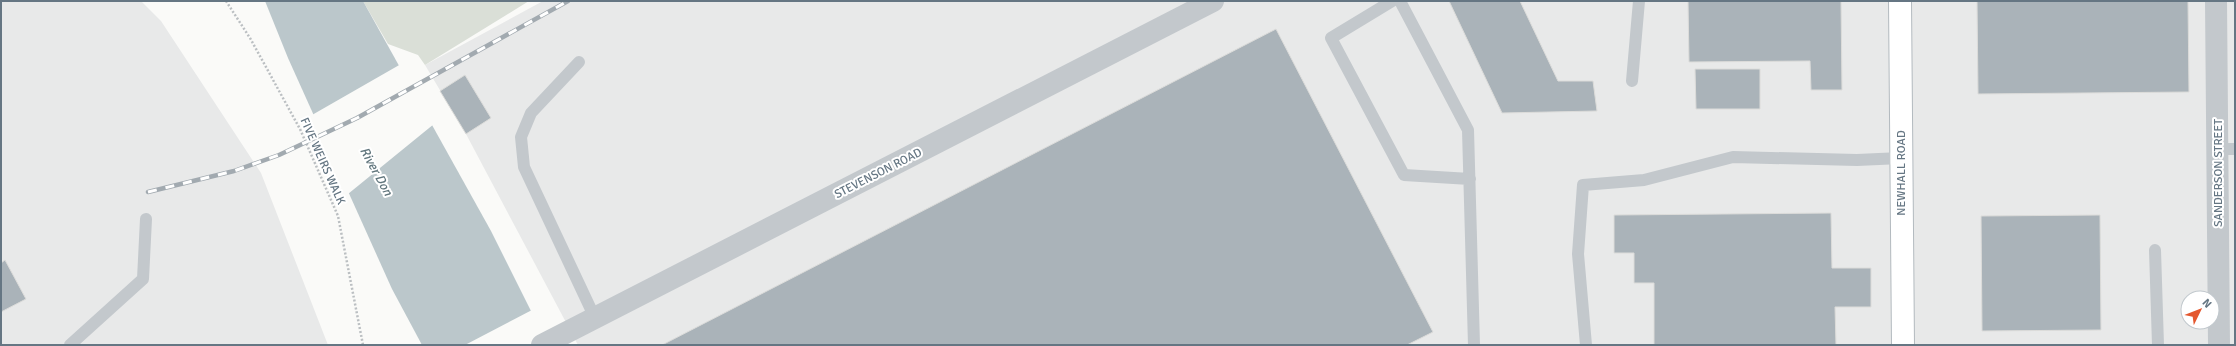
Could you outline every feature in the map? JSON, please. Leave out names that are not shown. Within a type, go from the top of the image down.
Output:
[{"type":"main road","name":"NEWHALL ROAD","points":[[1900,1],[1903,345]]},
{"type":"street","name":"STEVENSON ROAD","points":[[542,345],[1213,1]]},
{"type":"street","name":"SANDERSON STREET","points":[[2216,1],[2226,149],[2219,345]]},
{"type":"lane","points":[[1392,1],[1331,38],[1404,175],[1470,180]]},
{"type":"lane","points":[[1400,1],[1468,130],[1474,345]]},
{"type":"lane","points":[[1632,81],[1639,1]]},
{"type":"lane","points":[[579,62],[531,113],[521,138],[524,167],[595,318]]},
{"type":"lane","points":[[1586,345],[1578,254],[1583,185],[1644,180],[1733,157],[1857,160],[1901,158]]},
{"type":"lane","points":[[70,345],[143,279],[146,219]]},
{"type":"lane","points":[[2156,250],[2158,345]]},
{"type":"path","name":"FIVE WEIRS WALK","points":[[226,1],[250,38],[300,129],[338,216],[363,345]]},
{"type":"shaded area","points":[[1,1],[141,1],[161,21],[261,173],[328,345],[1,345]]},
{"type":"shaded area","points":[[363,1],[529,1],[425,65],[418,55],[388,44]]},
{"type":"shaded area","points":[[543,1],[2235,1],[2235,345],[578,345],[466,134],[425,65]]},
{"type":"water","name":"River Don","points":[[265,1],[363,1],[491,231],[548,345],[422,345],[392,289],[288,58]]},
{"type":"pier","points":[[401,64],[434,124],[348,194],[312,115]]},
{"type":"pier","points":[[532,310],[550,345],[465,345]]},
{"type":"building","points":[[1449,1],[1520,1],[1558,81],[1593,81],[1597,111],[1502,113]]},
{"type":"building","points":[[1688,1],[1841,1],[1842,90],[1811,90],[1810,61],[1689,62]]},
{"type":"building","points":[[1977,1],[2188,1],[2189,92],[1978,94]]},
{"type":"building","points":[[1276,29],[1433,332],[1407,345],[662,345]]},
{"type":"building","points":[[1695,69],[1760,69],[1760,109],[1696,109]]},
{"type":"building","points":[[465,75],[491,118],[466,134],[440,91]]},
{"type":"building","points":[[1831,213],[1832,268],[1871,268],[1871,307],[1835,307],[1836,345],[1654,345],[1654,283],[1634,283],[1634,253],[1614,253],[1614,215]]},
{"type":"building","points":[[2100,215],[2101,330],[1982,331],[1981,216]]},
{"type":"building","points":[[5,260],[26,299],[1,312],[1,263]]},
{"type":"railway","points":[[148,192],[234,171],[279,155],[357,118],[568,1]]}]
